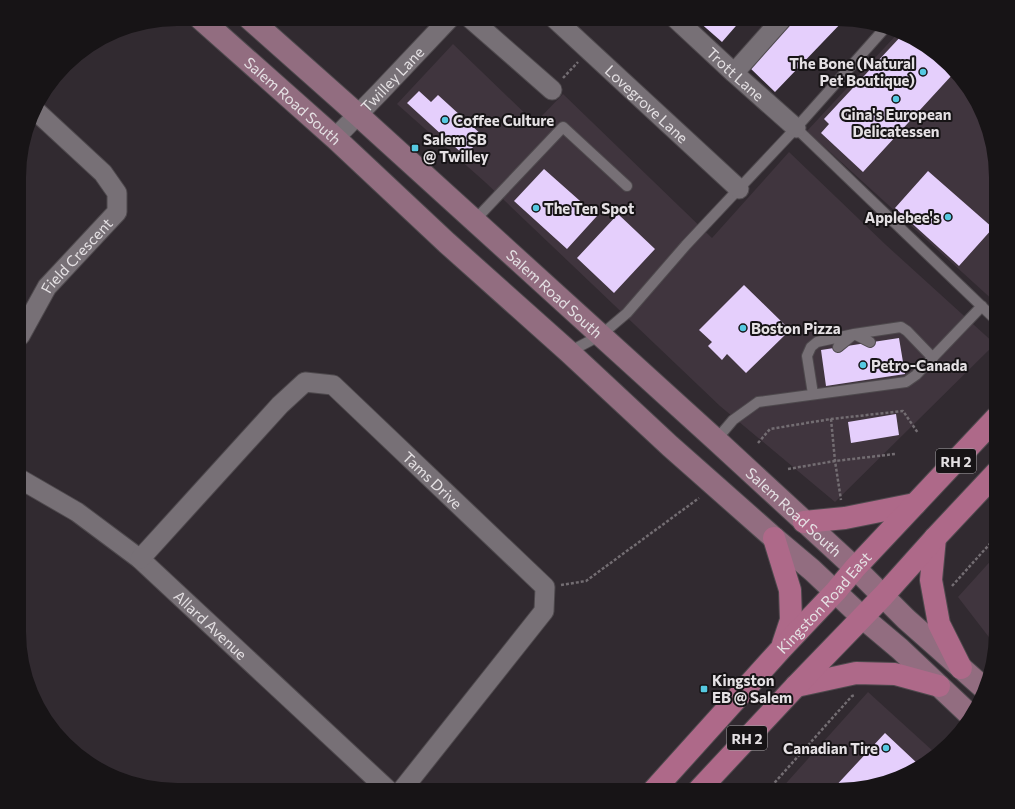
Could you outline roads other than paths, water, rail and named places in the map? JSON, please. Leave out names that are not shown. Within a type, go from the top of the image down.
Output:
[{"type":"main road","name":"Salem Road South","points":[[209,26],[335,138],[447,243],[569,352],[670,446],[836,591],[862,617],[900,649],[966,711]]},
{"type":"main road","name":"Salem Road South","points":[[258,26],[716,440],[906,618],[979,684]]},
{"type":"main road","name":"Kingston Road East","points":[[660,783],[782,648],[836,591],[854,568],[989,425]]},
{"type":"main road","name":"RH 2","points":[[706,783],[883,596],[989,480]]},
{"type":"main road","points":[[804,522],[845,518],[915,504]]},
{"type":"main road","points":[[774,538],[790,590],[791,620],[782,648]]},
{"type":"main road","points":[[935,538],[931,580],[939,624],[962,668]]},
{"type":"main road","points":[[796,686],[856,674],[895,674],[939,686]]},
{"type":"street","name":"Twilley Lane","points":[[335,138],[442,26]]},
{"type":"street","points":[[479,26],[552,90]]},
{"type":"street","name":"Lovegrove Lane","points":[[563,26],[738,189]]},
{"type":"street","name":"Trott Lane","points":[[684,26],[796,128]]},
{"type":"street","points":[[734,73],[776,26]]},
{"type":"street","name":"Field Crescent","points":[[26,325],[47,287],[117,212],[117,193],[103,173],[40,115]]},
{"type":"street","name":"Tams Drive","points":[[140,559],[280,405],[305,382],[333,385],[545,587],[544,611],[408,783]]},
{"type":"street","name":"Allard Avenue","points":[[26,482],[77,512],[140,559],[380,783]]},
{"type":"lane","points":[[569,352],[600,335],[627,313],[686,245],[796,128],[881,32]]},
{"type":"lane","points":[[474,221],[563,126],[627,186]]},
{"type":"lane","points":[[796,128],[989,313]]},
{"type":"lane","points":[[716,440],[733,420],[758,402],[906,382],[916,375],[933,358],[982,306]]},
{"type":"lane","points":[[813,394],[807,356],[811,348],[817,342],[854,334],[901,327],[907,331],[933,358]]},
{"type":"lane","points":[[854,334],[870,342]]},
{"type":"lane","points":[[838,347],[854,334]]},
{"type":"lane","points":[[860,388],[875,378]]},
{"type":"lane","points":[[843,383],[860,388]]},
{"type":"place","name":"The Bone (Natural Pet Boutique)","points":[[923,72]]},
{"type":"place","name":"Gina's European Delicatessen","points":[[896,99]]},
{"type":"place","name":"Coffee Culture","points":[[445,120]]},
{"type":"place","name":"Salem SB @ Twilley","points":[[415,148]]},
{"type":"place","name":"The Ten Spot","points":[[536,208]]},
{"type":"place","name":"Applebee's","points":[[948,217]]},
{"type":"place","name":"Boston Pizza","points":[[743,328]]},
{"type":"place","name":"Petro-Canada","points":[[863,365]]},
{"type":"place","name":"Kingston EB @ Salem","points":[[704,689]]},
{"type":"place","name":"Canadian Tire","points":[[886,748]]}]
